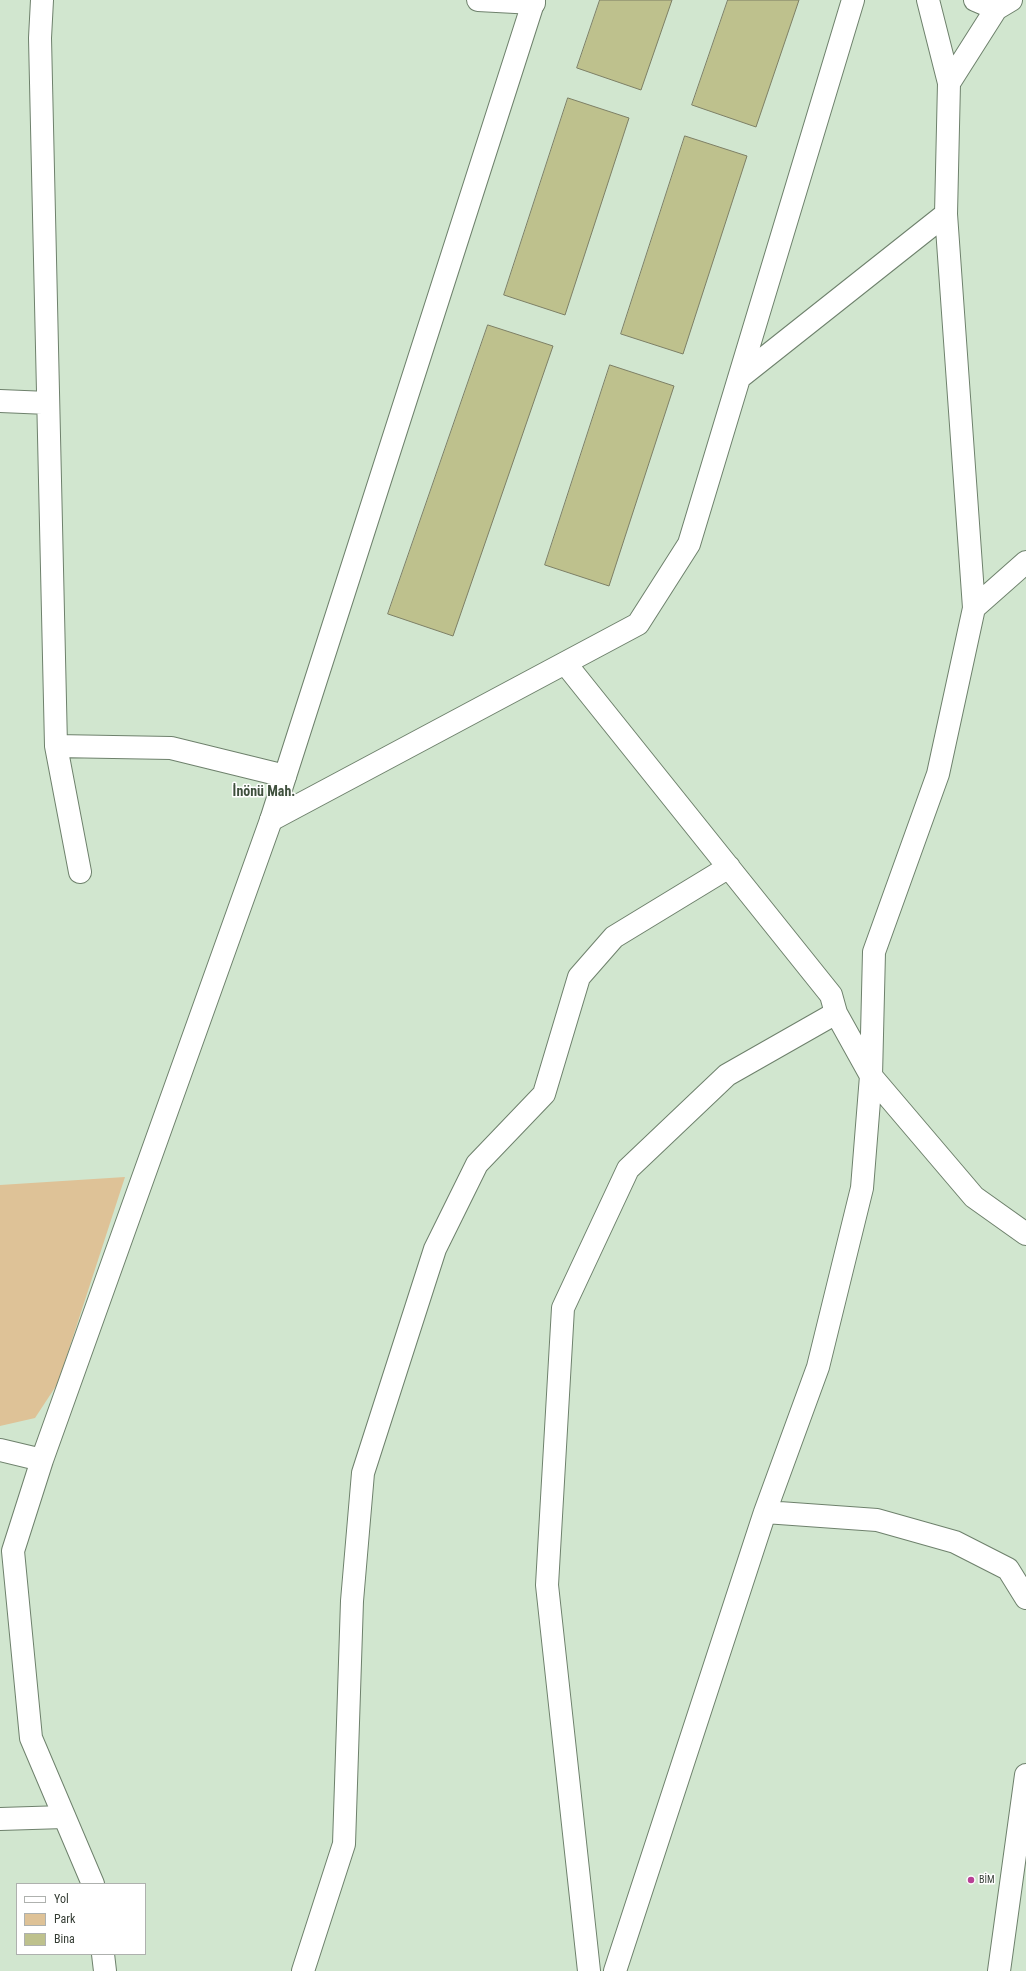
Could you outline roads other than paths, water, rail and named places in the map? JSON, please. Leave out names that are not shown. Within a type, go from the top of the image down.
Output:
[{"type":"street","points":[[42,0],[40,46],[56,746],[80,872]]},
{"type":"street","points":[[93,1883],[31,1738],[7,1549],[42,1460],[271,820],[534,1],[478,0]]},
{"type":"street","points":[[271,820],[638,624],[689,544],[853,0]]},
{"type":"street","points":[[615,1971],[765,1512],[818,1366],[862,1188],[871,1076],[874,952],[938,774],[974,608],[946,214],[949,83],[928,0]]},
{"type":"street","points":[[949,83],[1003,4],[975,0]]},
{"type":"street","points":[[739,378],[946,214]]},
{"type":"street","points":[[0,401],[48,403]]},
{"type":"street","points":[[974,608],[1026,562]]},
{"type":"street","points":[[565,663],[831,995],[836,1013],[871,1076],[974,1197],[1026,1234]]},
{"type":"street","points":[[56,746],[171,748],[285,776]]},
{"type":"street","points":[[303,1971],[344,1844],[352,1601],[362,1473],[435,1249],[477,1164],[544,1094],[579,977],[614,936],[729,867]]},
{"type":"street","points":[[588,1971],[548,1585],[563,1308],[628,1169],[727,1075],[836,1013]]},
{"type":"street","points":[[0,1450],[42,1460]]},
{"type":"street","points":[[765,1512],[876,1520],[955,1542],[1008,1569],[1026,1598]]},
{"type":"street","points":[[1000,1971],[1026,1775]]},
{"type":"street","points":[[0,1819],[64,1817]]},
{"type":"street","points":[[103,1955],[105,1971]]},
{"type":"place","name":"BİM","points":[[971,1880]]},
{"type":"district","name":"İnönü Mah.","points":[[264,792]]}]
